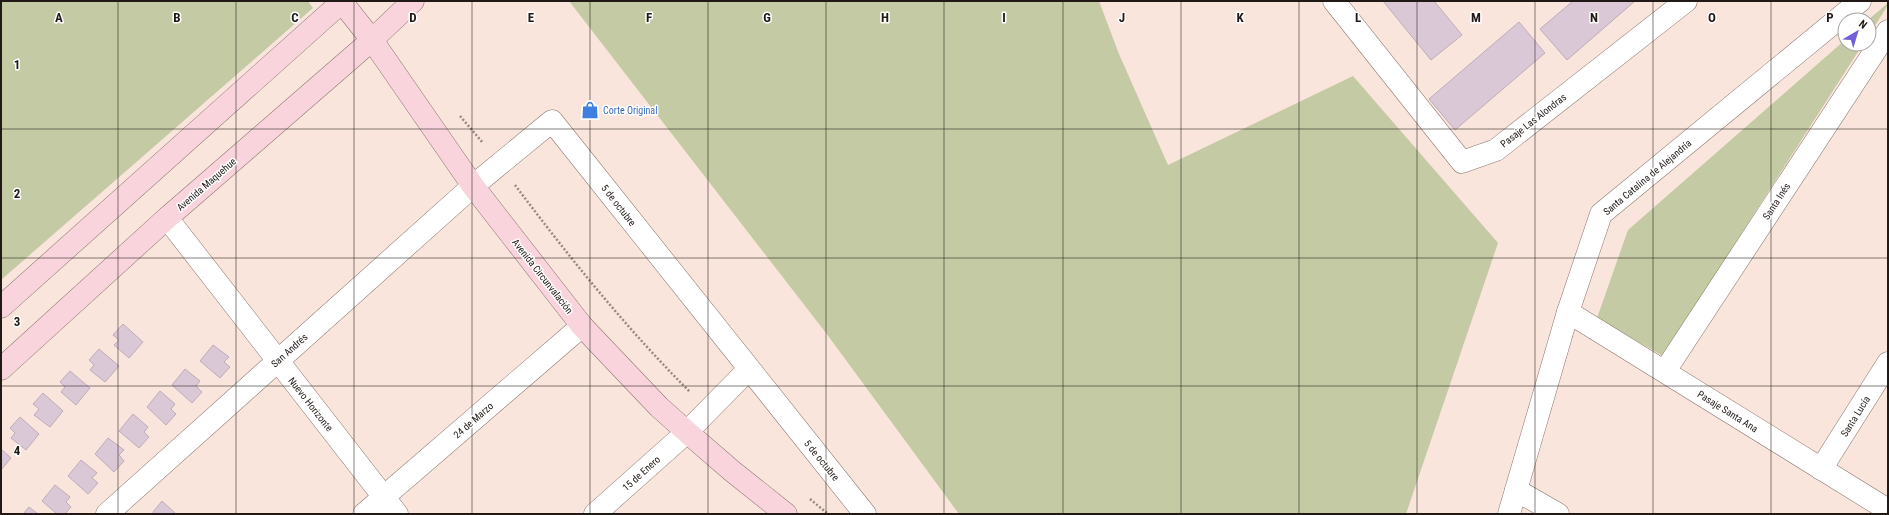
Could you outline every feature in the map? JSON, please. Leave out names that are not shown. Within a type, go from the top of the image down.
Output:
[{"type":"street","name":"Avenida Circunvalación","points":[[342,1],[372,40],[473,186],[582,326],[660,407],[687,432],[732,471],[786,514]]},
{"type":"street","points":[[1,308],[342,1]]},
{"type":"street","name":"Avenida Maquehue","points":[[1,369],[167,218],[372,40],[413,1]]},
{"type":"street","name":"Pasaje Las Alondras","points":[[1334,1],[1462,162],[1496,150],[1686,1]]},
{"type":"street","name":"Santa Catalina de Alejandría","points":[[1509,514],[1568,312],[1601,214],[1860,1]]},
{"type":"street","name":"Santa Inés","points":[[1665,371],[1888,31]]},
{"type":"street","name":"5 de octubre","points":[[473,186],[552,121],[865,514]]},
{"type":"street","name":"San Andrés","points":[[107,514],[473,186]]},
{"type":"street","name":"Nuevo Horizonte","points":[[167,218],[397,514]]},
{"type":"street","name":"Pasaje Santa Ana","points":[[1568,312],[1888,510]]},
{"type":"street","name":"24 de Marzo","points":[[364,514],[582,326]]},
{"type":"street","name":"Santa Lucía","points":[[1821,469],[1888,363]]},
{"type":"street","points":[[687,432],[749,369]]},
{"type":"street","name":"15 de Enero","points":[[595,514],[687,432]]},
{"type":"street","points":[[1516,490],[1558,514]]},
{"type":"path","points":[[455,110],[607,302],[656,358],[708,411]]},
{"type":"path","points":[[805,494],[828,514]]},
{"type":"green space","points":[[1,1],[308,1],[313,8],[1,280]]},
{"type":"green space","points":[[569,1],[1099,1],[1119,54],[1168,165],[1353,76],[1498,243],[1406,514],[959,514],[826,333]]},
{"type":"green space","points":[[1888,3],[1877,22],[1877,12]]},
{"type":"green space","points":[[1837,47],[1837,52],[1858,52],[1663,356],[1597,318],[1628,230]]},
{"type":"building","points":[[1383,1],[1434,1],[1462,35],[1431,60]]},
{"type":"building","points":[[1573,1],[1635,1],[1567,60],[1540,29]]},
{"type":"building","points":[[1519,22],[1545,53],[1455,130],[1429,99]]},
{"type":"building","points":[[123,324],[143,342],[129,358],[114,345],[119,340],[113,335]]},
{"type":"building","points":[[213,345],[229,357],[224,362],[230,367],[220,378],[200,361]]},
{"type":"building","points":[[99,349],[119,366],[105,382],[90,370],[94,365],[89,360]]},
{"type":"building","points":[[185,369],[200,381],[196,386],[202,392],[192,403],[172,385]]},
{"type":"building","points":[[70,371],[90,388],[76,405],[61,392],[65,387],[60,382]]},
{"type":"building","points":[[160,391],[175,404],[171,409],[176,414],[166,425],[147,407]]},
{"type":"building","points":[[43,393],[63,411],[50,427],[34,415],[39,409],[33,404]]},
{"type":"building","points":[[133,414],[148,427],[144,432],[149,437],[139,448],[119,431]]},
{"type":"building","points":[[20,417],[39,434],[26,450],[11,438],[15,433],[10,428]]},
{"type":"building","points":[[108,438],[124,450],[119,455],[124,461],[114,472],[95,454]]},
{"type":"building","points":[[1,449],[11,458],[1,470]]},
{"type":"building","points":[[81,460],[97,473],[92,478],[98,483],[88,494],[68,476]]},
{"type":"building","points":[[55,485],[70,497],[66,502],[71,507],[65,514],[57,514],[42,501]]},
{"type":"building","points":[[162,501],[176,514],[154,514],[153,512]]},
{"type":"building","points":[[29,507],[38,514],[23,514]]},
{"type":"place","name":"Corte Original","points":[[590,110]]}]
